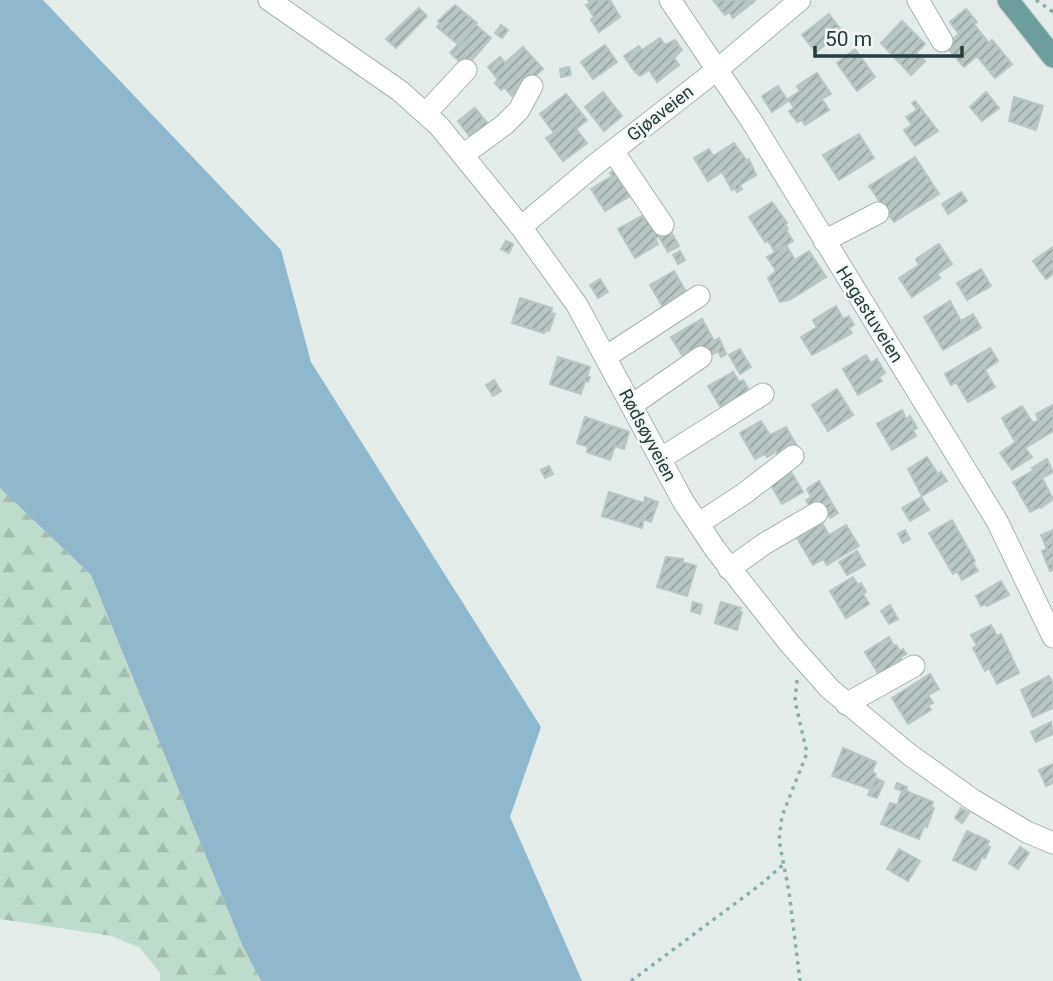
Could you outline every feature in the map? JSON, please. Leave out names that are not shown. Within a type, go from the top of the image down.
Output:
[{"type":"main road","points":[[1008,0],[1053,57]]},
{"type":"street","name":"Rødsøyveien","points":[[269,0],[400,91],[426,113],[463,155],[521,227],[578,305],[698,524],[729,569],[806,663],[846,704],[909,755],[973,800],[1027,832],[1053,843]]},
{"type":"street","name":"Hagastuveien","points":[[670,0],[718,69],[997,521],[1053,637]]},
{"type":"street","name":"Gjøaveien","points":[[521,227],[800,0]]},
{"type":"street","points":[[918,0],[942,41]]},
{"type":"street","points":[[426,113],[467,69]]},
{"type":"street","points":[[463,155],[504,125],[519,110],[532,86]]},
{"type":"street","points":[[613,150],[663,225]]},
{"type":"street","points":[[824,241],[878,213]]},
{"type":"street","points":[[607,356],[699,296]]},
{"type":"street","points":[[632,405],[701,357]]},
{"type":"street","points":[[660,459],[763,394]]},
{"type":"street","points":[[698,524],[745,493],[793,456]]},
{"type":"street","points":[[729,569],[764,544],[817,513]]},
{"type":"street","points":[[846,704],[914,666]]},
{"type":"path","points":[[1036,0],[1053,12]]},
{"type":"path","points":[[800,981],[779,840],[782,816],[807,753],[795,701],[796,682],[806,663]]},
{"type":"path","points":[[631,981],[760,886],[784,864]]},
{"type":"green space","points":[[0,488],[91,575],[243,947],[261,981],[160,981],[160,973],[140,948],[112,936],[0,919]]},
{"type":"water","points":[[0,0],[43,0],[281,250],[311,362],[541,727],[510,817],[582,981],[261,981],[243,947],[91,575],[0,488]]},
{"type":"building","points":[[588,0],[610,0],[620,17],[599,32],[591,20],[594,17],[586,5],[590,3]]},
{"type":"building","points":[[713,0],[755,1],[733,18],[729,12],[725,15]]},
{"type":"building","points":[[455,5],[477,23],[459,45],[437,27],[440,23],[438,21]]},
{"type":"building","points":[[419,8],[427,16],[396,48],[386,39]]},
{"type":"building","points":[[966,9],[989,43],[992,40],[1012,64],[995,78],[977,56],[964,67],[945,45],[959,34],[950,22]]},
{"type":"building","points":[[829,14],[842,31],[816,52],[802,35]]},
{"type":"building","points":[[902,21],[925,44],[916,53],[925,61],[911,75],[881,43]]},
{"type":"building","points":[[476,25],[491,38],[466,67],[450,53]]},
{"type":"building","points":[[501,25],[508,30],[502,38],[495,33]]},
{"type":"building","points":[[660,38],[665,45],[675,40],[682,50],[674,58],[679,65],[657,82],[649,70],[640,76],[624,56],[639,46],[642,50]]},
{"type":"building","points":[[605,45],[617,62],[593,79],[581,62]]},
{"type":"building","points":[[523,47],[543,69],[512,96],[504,87],[501,90],[495,83],[498,80],[488,67],[500,57],[505,63]]},
{"type":"building","points":[[855,49],[875,77],[857,91],[837,63]]},
{"type":"building","points":[[569,67],[571,75],[561,77],[560,69]]},
{"type":"building","points":[[817,73],[831,94],[822,99],[829,110],[805,125],[802,120],[797,122],[789,111],[794,108],[788,99],[800,91],[797,86]]},
{"type":"building","points":[[778,86],[788,101],[772,112],[762,96]]},
{"type":"building","points":[[603,92],[622,116],[604,131],[585,107]]},
{"type":"building","points":[[986,92],[999,108],[982,121],[970,107]]},
{"type":"building","points":[[566,94],[587,120],[576,129],[587,143],[563,161],[546,138],[554,133],[540,114]]},
{"type":"building","points":[[1014,97],[1043,106],[1036,130],[1009,121]]},
{"type":"building","points":[[915,101],[938,131],[915,146],[904,130],[912,125],[906,117],[917,110],[912,103]]},
{"type":"building","points":[[475,108],[489,125],[471,138],[458,121]]},
{"type":"building","points":[[859,134],[874,158],[839,180],[823,155]]},
{"type":"building","points":[[734,143],[747,161],[749,159],[756,175],[740,185],[742,189],[737,192],[735,188],[732,190],[722,172],[708,181],[694,158],[709,149],[713,156]]},
{"type":"building","points":[[915,157],[939,194],[894,222],[869,186]]},
{"type":"building","points":[[613,171],[630,196],[605,211],[591,189],[612,176],[610,173]]},
{"type":"building","points":[[961,192],[967,201],[948,214],[942,204]]},
{"type":"building","points":[[772,202],[787,223],[786,230],[793,241],[775,252],[749,217]]},
{"type":"building","points":[[642,216],[646,222],[650,220],[660,236],[655,238],[658,244],[635,258],[618,229]]},
{"type":"building","points":[[670,230],[679,246],[668,252],[659,237]]},
{"type":"building","points":[[506,241],[513,244],[509,253],[501,249]]},
{"type":"building","points":[[939,244],[952,264],[937,274],[940,278],[912,297],[899,278],[919,265],[916,259]]},
{"type":"building","points":[[786,245],[795,260],[809,251],[826,277],[791,299],[780,302],[768,278],[776,271],[767,257]]},
{"type":"building","points":[[1053,247],[1053,274],[1046,279],[1033,261]]},
{"type":"building","points":[[680,251],[685,260],[678,264],[673,255]]},
{"type":"building","points":[[981,269],[991,286],[967,300],[957,283]]},
{"type":"building","points":[[674,271],[689,297],[665,311],[650,285]]},
{"type":"building","points":[[600,279],[608,292],[598,298],[590,285]]},
{"type":"building","points":[[520,298],[552,308],[551,313],[555,314],[549,331],[544,333],[512,323]]},
{"type":"building","points":[[950,301],[961,321],[973,314],[981,328],[943,350],[924,317]]},
{"type":"building","points":[[836,306],[843,319],[849,316],[854,325],[849,328],[852,333],[812,355],[801,337],[817,327],[813,320]]},
{"type":"building","points":[[702,319],[714,341],[719,338],[726,354],[721,357],[718,351],[705,358],[699,345],[682,355],[671,337]]},
{"type":"building","points":[[990,348],[998,361],[985,370],[995,387],[968,402],[956,382],[951,385],[945,374]]},
{"type":"building","points":[[740,349],[751,367],[740,374],[729,355]]},
{"type":"building","points":[[866,355],[871,363],[877,359],[885,373],[879,377],[882,381],[858,395],[843,369]]},
{"type":"building","points":[[558,357],[590,367],[587,376],[590,377],[588,382],[585,381],[581,394],[550,384]]},
{"type":"building","points":[[733,372],[739,382],[743,380],[749,390],[745,393],[748,399],[724,413],[708,386]]},
{"type":"building","points":[[494,380],[501,391],[493,396],[486,385]]},
{"type":"building","points":[[837,389],[853,415],[828,431],[812,405]]},
{"type":"building","points":[[1053,405],[1053,431],[1025,448],[1032,457],[1012,470],[1000,453],[1017,441],[1002,418],[1022,406],[1033,423],[1039,420],[1036,414]]},
{"type":"building","points":[[902,410],[906,419],[910,416],[917,428],[913,430],[916,436],[892,450],[877,424]]},
{"type":"building","points":[[585,417],[629,432],[624,449],[615,446],[610,460],[587,452],[588,447],[577,443]]},
{"type":"building","points":[[761,421],[770,435],[786,427],[798,448],[778,455],[774,448],[774,453],[755,459],[740,433]]},
{"type":"building","points":[[927,457],[938,474],[941,472],[947,481],[922,496],[908,469]]},
{"type":"building","points":[[1047,459],[1053,472],[1042,478],[1053,499],[1030,512],[1013,482]]},
{"type":"building","points":[[549,466],[553,474],[545,478],[541,470]]},
{"type":"building","points":[[790,470],[803,492],[782,504],[769,482]]},
{"type":"building","points":[[819,481],[830,500],[812,511],[806,500],[811,497],[807,489]]},
{"type":"building","points":[[609,492],[644,503],[645,497],[658,502],[651,522],[644,519],[642,528],[602,516]]},
{"type":"building","points":[[921,497],[929,510],[910,521],[902,508]]},
{"type":"building","points":[[831,502],[838,513],[830,518],[823,507]]},
{"type":"building","points":[[952,520],[978,571],[962,580],[957,571],[953,574],[929,533]]},
{"type":"building","points":[[822,523],[829,535],[846,525],[859,546],[827,565],[823,559],[813,565],[797,538]]},
{"type":"building","points":[[905,530],[910,539],[903,543],[898,534]]},
{"type":"building","points":[[1053,530],[1053,570],[1050,571],[1042,551],[1047,549],[1041,535]]},
{"type":"building","points":[[857,551],[865,565],[847,575],[839,562]]},
{"type":"building","points":[[666,557],[683,559],[682,562],[696,566],[687,596],[657,587]]},
{"type":"building","points":[[853,577],[858,585],[861,583],[869,604],[846,618],[830,591]]},
{"type":"building","points":[[1001,581],[1009,595],[987,606],[981,606],[976,596]]},
{"type":"building","points":[[693,602],[702,605],[700,614],[691,611]]},
{"type":"building","points":[[721,602],[741,608],[737,630],[715,623]]},
{"type":"building","points":[[890,605],[898,619],[889,624],[881,611]]},
{"type":"building","points":[[991,625],[997,636],[1001,634],[1019,673],[997,684],[989,668],[985,671],[973,648],[977,646],[971,635]]},
{"type":"building","points":[[889,637],[894,646],[900,651],[903,649],[906,654],[900,657],[904,664],[881,678],[865,652]]},
{"type":"building","points":[[930,674],[939,689],[928,695],[933,703],[928,705],[931,710],[908,724],[892,698]]},
{"type":"building","points":[[1049,676],[1053,684],[1053,708],[1033,717],[1021,690]]},
{"type":"building","points":[[1051,722],[1053,734],[1036,742],[1031,732]]},
{"type":"building","points":[[843,748],[876,762],[872,772],[876,774],[870,789],[832,776]]},
{"type":"building","points":[[1053,764],[1053,783],[1046,786],[1039,770]]},
{"type":"building","points":[[876,778],[884,782],[877,798],[868,795]]},
{"type":"building","points":[[897,783],[907,787],[906,791],[933,802],[931,807],[934,808],[927,827],[924,826],[919,839],[881,824],[890,803],[897,805],[902,791],[895,788]]},
{"type":"building","points":[[961,808],[969,813],[962,823],[955,818]]},
{"type":"building","points":[[967,831],[989,841],[987,846],[990,847],[976,870],[953,860]]},
{"type":"building","points":[[1020,847],[1029,853],[1018,869],[1009,863]]},
{"type":"building","points":[[899,849],[920,861],[908,881],[887,869]]}]
